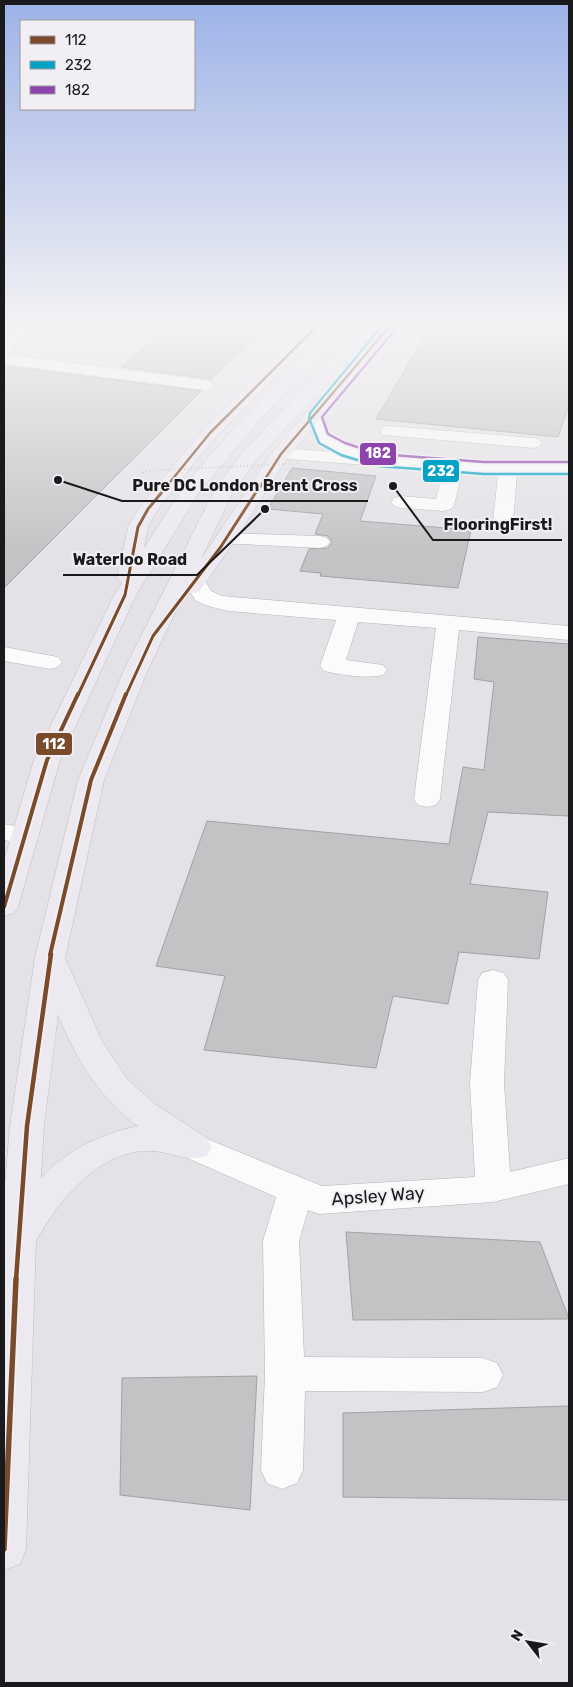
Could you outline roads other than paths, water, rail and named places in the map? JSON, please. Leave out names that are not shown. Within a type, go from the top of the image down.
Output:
[{"type":"highway","points":[[125,595],[138,527],[148,509],[210,432],[242,400]]},
{"type":"highway","points":[[4,907],[14,834],[125,595],[192,488],[220,453],[270,400]]},
{"type":"highway","points":[[4,1549],[18,1240],[27,1126],[50,957],[91,780],[135,672],[224,491],[249,457],[302,400]]},
{"type":"highway","points":[[154,636],[226,539],[281,454],[328,400]]},
{"type":"highway","points":[[50,957],[90,1052],[116,1088],[144,1114],[195,1147]]},
{"type":"highway","points":[[18,1240],[36,1208],[59,1179],[76,1165],[101,1151],[123,1142],[152,1138],[195,1147]]},
{"type":"street","points":[[315,416],[323,438],[343,449],[378,460]]},
{"type":"street","points":[[389,430],[533,443]]},
{"type":"street","points":[[411,463],[425,434]]},
{"type":"street","points":[[281,454],[454,466],[569,468]]},
{"type":"street","points":[[400,502],[444,505],[454,466]]},
{"type":"street","points":[[504,522],[508,468]]},
{"type":"street","points":[[226,539],[320,542]]},
{"type":"street","points":[[195,582],[199,594],[211,601],[228,604],[569,633]]},
{"type":"street","points":[[349,614],[332,666],[376,670]]},
{"type":"street","points":[[426,799],[448,642],[448,623]]},
{"type":"street","points":[[4,654],[50,662]]},
{"type":"street","points":[[493,980],[487,1083],[493,1189]]},
{"type":"street","name":"Apsley Way","points":[[195,1147],[319,1200],[493,1189],[569,1171]]},
{"type":"street","points":[[282,1470],[285,1374],[280,1241],[296,1190]]},
{"type":"street","points":[[285,1374],[483,1375]]},
{"type":"place","name":"Pure DC London Brent Cross","points":[[58,480]]},
{"type":"place","name":"FlooringFirst!","points":[[393,486]]},
{"type":"place","name":"Waterloo Road","points":[[265,509]]}]
